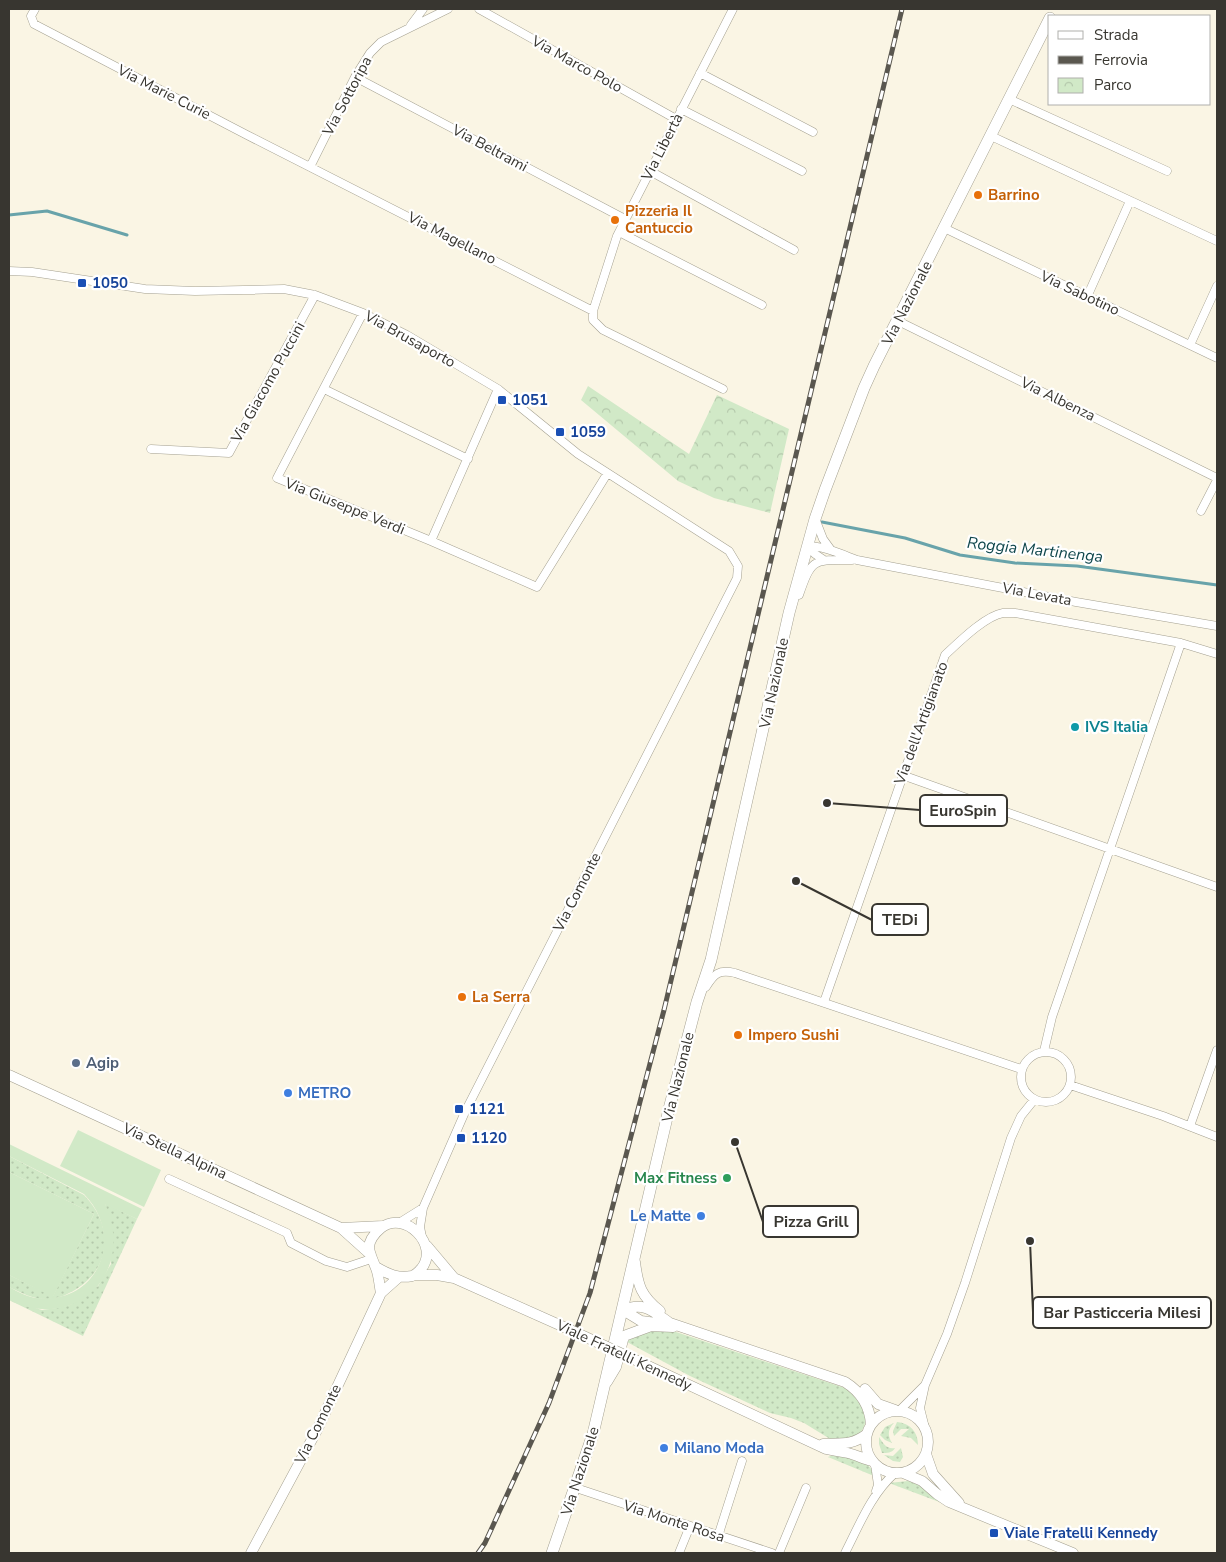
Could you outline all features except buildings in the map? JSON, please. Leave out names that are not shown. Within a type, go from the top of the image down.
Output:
[{"type":"main road","name":"Via Nazionale","points":[[552,1553],[576,1488],[593,1434],[635,1261],[669,1109],[697,1002],[711,960],[789,613],[815,519],[864,388],[1048,21]]},
{"type":"street","points":[[408,28],[423,9]]},
{"type":"street","name":"Via Sottoripa","points":[[310,167],[355,77],[370,53],[381,42],[447,9]]},
{"type":"street","name":"Via Marco Polo","points":[[478,9],[676,119]]},
{"type":"street","name":"Via Libertà","points":[[593,311],[625,219],[733,9]]},
{"type":"street","name":"Via Marie Curie","points":[[33,12],[34,24],[310,167]]},
{"type":"street","points":[[700,73],[812,132]]},
{"type":"street","name":"Via Beltrami","points":[[355,77],[625,219]]},
{"type":"street","points":[[1009,99],[1166,171]]},
{"type":"street","points":[[681,109],[802,171]]},
{"type":"street","points":[[991,136],[1217,241]]},
{"type":"street","name":"Via Magellano","points":[[310,167],[593,311]]},
{"type":"street","points":[[650,171],[794,250]]},
{"type":"street","points":[[1087,297],[1130,201]]},
{"type":"street","name":"Via Sabotino","points":[[944,228],[1217,358]]},
{"type":"street","points":[[619,232],[762,305]]},
{"type":"street","name":"Via Brusaporto","points":[[9,272],[32,272],[145,289],[195,291],[284,289],[315,295],[363,313],[407,335],[498,388],[578,454],[729,551],[738,566],[737,578]]},
{"type":"street","points":[[1190,345],[1217,286]]},
{"type":"street","name":"Via Giacomo Puccini","points":[[151,449],[229,453],[315,295]]},
{"type":"street","points":[[593,311],[593,320],[603,330],[723,389]]},
{"type":"street","name":"Via Giuseppe Verdi","points":[[363,313],[277,478],[431,541]]},
{"type":"street","name":"Via Albenza","points":[[898,321],[1217,479]]},
{"type":"street","points":[[498,388],[431,541],[537,587],[607,474]]},
{"type":"street","points":[[324,389],[468,459]]},
{"type":"street","points":[[1201,511],[1217,479]]},
{"type":"street","points":[[815,519],[823,539],[831,550]]},
{"type":"street","points":[[789,613],[798,597],[810,567],[824,560],[807,546]]},
{"type":"street","name":"Via Levata","points":[[807,546],[831,550],[857,560]]},
{"type":"street","name":"Via Levata","points":[[824,560],[857,560],[1217,626]]},
{"type":"street","name":"Via Comonte","points":[[424,1241],[420,1227],[423,1208],[465,1112],[737,578]]},
{"type":"street","name":"Via dell'Artigianato","points":[[824,1002],[945,655],[988,620],[1002,614],[1015,613],[1181,644],[1217,654]]},
{"type":"street","points":[[1044,1051],[1052,1017],[1181,644]]},
{"type":"street","points":[[902,775],[1217,887]]},
{"type":"street","points":[[711,960],[726,971],[1022,1069]]},
{"type":"street","points":[[697,1002],[710,980],[717,974],[726,971]]},
{"type":"street","points":[[1190,1126],[1217,1050]]},
{"type":"street","points":[[1044,1051],[1056,1053],[1066,1061],[1071,1072],[1070,1085],[1063,1095],[1053,1101],[1040,1102],[1034,1100],[1023,1088],[1020,1078],[1022,1069],[1029,1058],[1038,1052],[1044,1051]]},
{"type":"street","name":"Via Stella Alpina","points":[[9,1075],[341,1228],[364,1247],[373,1260]]},
{"type":"street","points":[[1070,1085],[1217,1137]]},
{"type":"street","points":[[924,1424],[920,1408],[925,1385],[947,1334],[962,1292],[1011,1138],[1021,1116],[1034,1100]]},
{"type":"street","points":[[169,1179],[287,1233],[291,1243],[326,1261],[347,1267],[373,1260]]},
{"type":"street","points":[[399,1277],[380,1293],[370,1241],[383,1226],[398,1223],[423,1208]]},
{"type":"street","points":[[373,1260],[386,1273],[399,1277],[416,1275],[425,1264],[427,1256],[424,1241],[416,1230],[398,1223]]},
{"type":"street","name":"Via Stella Alpina","points":[[341,1228],[383,1226]]},
{"type":"street","name":"Viale Fratelli Kennedy","points":[[424,1241],[454,1278]]},
{"type":"street","name":"Viale Fratelli Kennedy","points":[[635,1261],[638,1283],[644,1296],[681,1327]]},
{"type":"street","name":"Viale Fratelli Kennedy","points":[[416,1275],[437,1275],[454,1278],[834,1452],[849,1453],[874,1462],[884,1470],[922,1481],[949,1502],[1074,1553]]},
{"type":"street","name":"Via Comonte","points":[[251,1553],[316,1430],[380,1293]]},
{"type":"street","name":"Viale Fratelli Kennedy","points":[[623,1310],[641,1320],[681,1327],[852,1386],[865,1400],[871,1416],[866,1447],[874,1462]]},
{"type":"street","name":"Viale Fratelli Kennedy","points":[[624,1336],[651,1326],[681,1327]]},
{"type":"street","name":"Via Nazionale","points":[[604,1387],[616,1367],[624,1336]]},
{"type":"street","points":[[845,1382],[856,1384],[864,1389],[878,1404],[911,1414],[924,1424]]},
{"type":"street","points":[[898,1410],[925,1385]]},
{"type":"street","name":"Viale Fratelli Kennedy","points":[[820,1444],[839,1445],[850,1443],[869,1429],[883,1414],[898,1410]]},
{"type":"street","name":"Viale Fratelli Kennedy","points":[[924,1424],[928,1439],[926,1454],[933,1474],[961,1506]]},
{"type":"street","points":[[845,1553],[874,1498],[888,1479],[899,1473],[911,1470],[918,1465],[926,1454]]},
{"type":"street","points":[[719,1536],[742,1461]]},
{"type":"street","points":[[874,1462],[878,1485],[874,1498]]},
{"type":"street","name":"Via Monte Rosa","points":[[576,1488],[772,1553]]},
{"type":"street","points":[[779,1553],[806,1488]]},
{"type":"street","points":[[679,1553],[690,1526]]},
{"type":"green space","points":[[588,386],[689,454],[717,395],[789,429],[770,513],[714,498],[678,481],[581,400]]},
{"type":"green space","points":[[78,1130],[161,1170],[144,1207],[60,1166]]},
{"type":"green space","points":[[9,1144],[142,1209],[137,1219],[105,1204],[113,1229],[113,1252],[106,1273],[94,1290],[77,1302],[57,1308],[34,1308],[9,1300],[9,1287],[34,1298],[59,1297],[76,1290],[90,1279],[99,1264],[104,1247],[103,1229],[97,1211],[84,1194],[9,1156]]},
{"type":"green space","points":[[9,1156],[84,1195],[100,1218],[105,1243],[103,1256],[98,1268],[78,1288],[57,1298],[49,1299],[28,1296],[9,1287],[9,1275],[53,1296],[94,1214],[9,1172]]},
{"type":"green space","points":[[9,1172],[94,1214],[53,1297],[9,1275]]},
{"type":"green space","points":[[105,1203],[137,1219],[83,1336],[9,1300],[42,1310],[57,1308],[70,1305],[98,1286],[111,1264]]},
{"type":"green space","points":[[663,1329],[845,1388],[860,1401],[865,1417],[863,1428],[855,1436],[835,1442],[804,1423],[770,1413],[690,1376],[627,1342],[643,1331]]},
{"type":"green space","points":[[897,1422],[906,1424],[915,1432],[918,1445],[911,1438],[901,1436],[909,1429],[901,1429],[894,1436],[893,1431]]},
{"type":"green space","points":[[894,1423],[889,1432],[892,1443],[880,1435],[885,1427]]},
{"type":"green space","points":[[879,1437],[886,1446],[895,1448],[894,1450],[882,1453]]},
{"type":"green space","points":[[901,1448],[903,1457],[900,1462],[893,1461],[884,1455],[893,1456]]},
{"type":"green space","points":[[833,1455],[864,1462],[872,1470],[874,1476],[828,1457]]},
{"type":"green space","points":[[908,1481],[922,1486],[942,1503],[889,1483]]},
{"type":"waterway","name":"Roggia Martinenga","points":[[9,215],[47,211],[127,235]]},
{"type":"waterway","name":"Roggia Martinenga","points":[[822,522],[905,538],[960,555],[1015,563],[1077,566],[1217,585]]},
{"type":"railway","points":[[478,1553],[485,1543],[549,1403],[590,1293],[664,1010],[902,9]]},
{"type":"place","name":"Barrino","points":[[978,195]]},
{"type":"place","name":"Pizzeria Il Cantuccio","points":[[615,220]]},
{"type":"place","name":"1050","points":[[82,283]]},
{"type":"place","name":"1051","points":[[502,400]]},
{"type":"place","name":"1059","points":[[560,432]]},
{"type":"place","name":"IVS Italia","points":[[1075,727]]},
{"type":"place","name":"EuroSpin","points":[[827,803]]},
{"type":"place","name":"TEDi","points":[[796,881]]},
{"type":"place","name":"La Serra","points":[[462,997]]},
{"type":"place","name":"Impero Sushi","points":[[738,1035]]},
{"type":"place","name":"Agip","points":[[76,1063]]},
{"type":"place","name":"METRO","points":[[288,1093]]},
{"type":"place","name":"1121","points":[[459,1109]]},
{"type":"place","name":"1120","points":[[461,1138]]},
{"type":"place","name":"Pizza Grill","points":[[735,1142]]},
{"type":"place","name":"Max Fitness","points":[[727,1178]]},
{"type":"place","name":"Le Matte","points":[[701,1216]]},
{"type":"place","name":"Bar Pasticceria Milesi","points":[[1030,1241]]},
{"type":"place","name":"Milano Moda","points":[[664,1448]]},
{"type":"place","name":"Viale Fratelli Kennedy","points":[[994,1533]]}]
